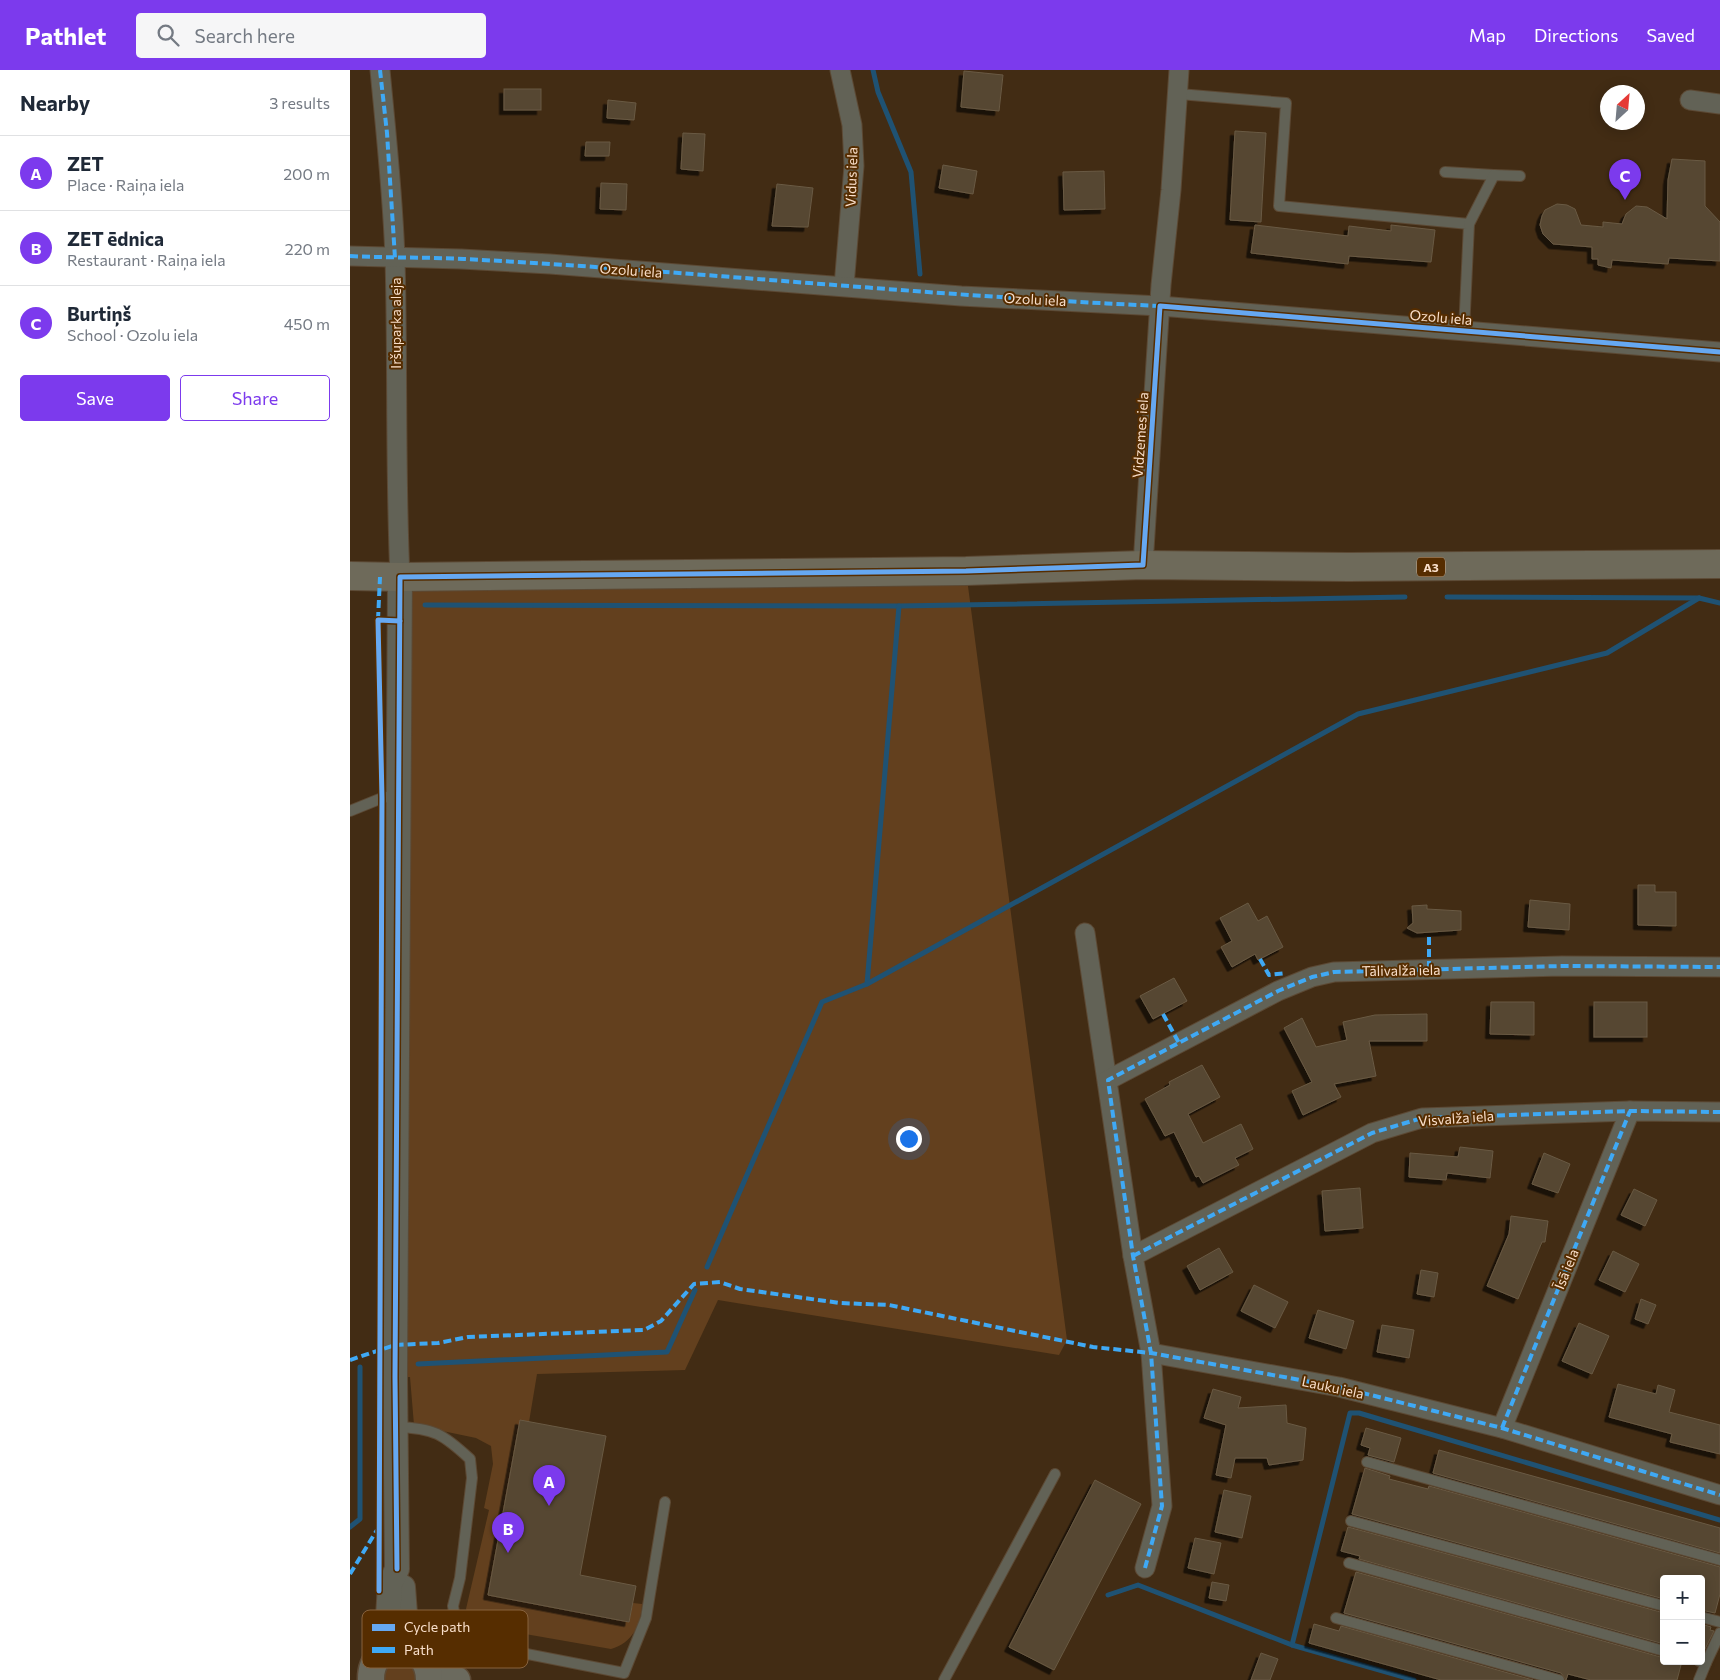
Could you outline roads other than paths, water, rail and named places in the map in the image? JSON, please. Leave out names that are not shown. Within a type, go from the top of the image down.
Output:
[{"type":"highway","name":"A3","points":[[350,576],[966,572],[1142,565],[1359,567],[1720,564]]},
{"type":"main road","points":[[429,1676],[457,1680]]},
{"type":"street","name":"Iršuparka aleja","points":[[380,70],[387,133],[394,258],[397,519],[400,577]]},
{"type":"street","name":"Vidus iela","points":[[840,70],[852,125],[854,166],[844,286]]},
{"type":"street","name":"Vidzemes iela","points":[[1142,565],[1160,306],[1180,70]]},
{"type":"street","points":[[1690,100],[1720,104]]},
{"type":"street","name":"Ozolu iela","points":[[350,256],[540,263],[961,296],[1160,306],[1720,352]]},
{"type":"street","points":[[400,577],[397,1569],[403,1579],[404,1610]]},
{"type":"street","points":[[1085,933],[1133,1256],[1151,1353],[1162,1506],[1145,1568]]},
{"type":"street","name":"Tālivalža iela","points":[[1108,1080],[1278,992],[1312,977],[1334,972],[1562,966],[1720,966]]},
{"type":"street","name":"Visvalža iela","points":[[1133,1256],[1372,1133],[1422,1118],[1630,1111],[1720,1112]]},
{"type":"street","name":"Īsā iela","points":[[1502,1428],[1630,1111]]},
{"type":"street","name":"Lauku iela","points":[[1151,1353],[1339,1387],[1502,1428],[1720,1495]]},
{"type":"lane","points":[[1178,94],[1286,103],[1280,206],[1469,224]]},
{"type":"lane","points":[[1445,172],[1520,176]]},
{"type":"lane","points":[[1464,331],[1469,224],[1494,174]]},
{"type":"lane","points":[[350,811],[382,798],[399,795]]},
{"type":"lane","points":[[397,1427],[418,1428],[446,1437],[470,1459],[472,1478],[460,1578],[454,1610]]},
{"type":"lane","points":[[1368,1462],[1720,1560]]},
{"type":"lane","points":[[944,1680],[1056,1474]]},
{"type":"lane","points":[[528,1655],[626,1676],[646,1618],[666,1502]]},
{"type":"lane","points":[[1351,1521],[1660,1605]]},
{"type":"lane","points":[[1349,1563],[1660,1650]]},
{"type":"lane","points":[[1705,1617],[1720,1622]]},
{"type":"lane","points":[[1336,1618],[1558,1680]]},
{"type":"lane","points":[[1705,1659],[1720,1633]]},
{"type":"lane","points":[[1699,1680],[1702,1665]]},
{"type":"waterway","points":[[873,70],[878,92],[911,172],[920,274]]},
{"type":"waterway","points":[[425,605],[899,606],[1405,597]]},
{"type":"waterway","points":[[1447,597],[1699,598],[1720,603]]},
{"type":"waterway","points":[[707,1267],[822,1002],[867,984],[1358,714],[1607,653],[1699,598]]},
{"type":"waterway","points":[[867,984],[899,606]]},
{"type":"waterway","points":[[418,1364],[667,1352],[695,1290]]},
{"type":"waterway","points":[[350,1527],[360,1519],[360,1367]]},
{"type":"waterway","points":[[1292,1645],[1350,1413],[1359,1413],[1720,1520]]},
{"type":"waterway","points":[[1108,1595],[1138,1585],[1292,1645],[1414,1680]]},
{"type":"place","name":"Burtiņš","points":[[1625,200]]},
{"type":"place","name":"ZET","points":[[549,1506]]},
{"type":"place","name":"ZET ēdnica","points":[[508,1553]]}]
